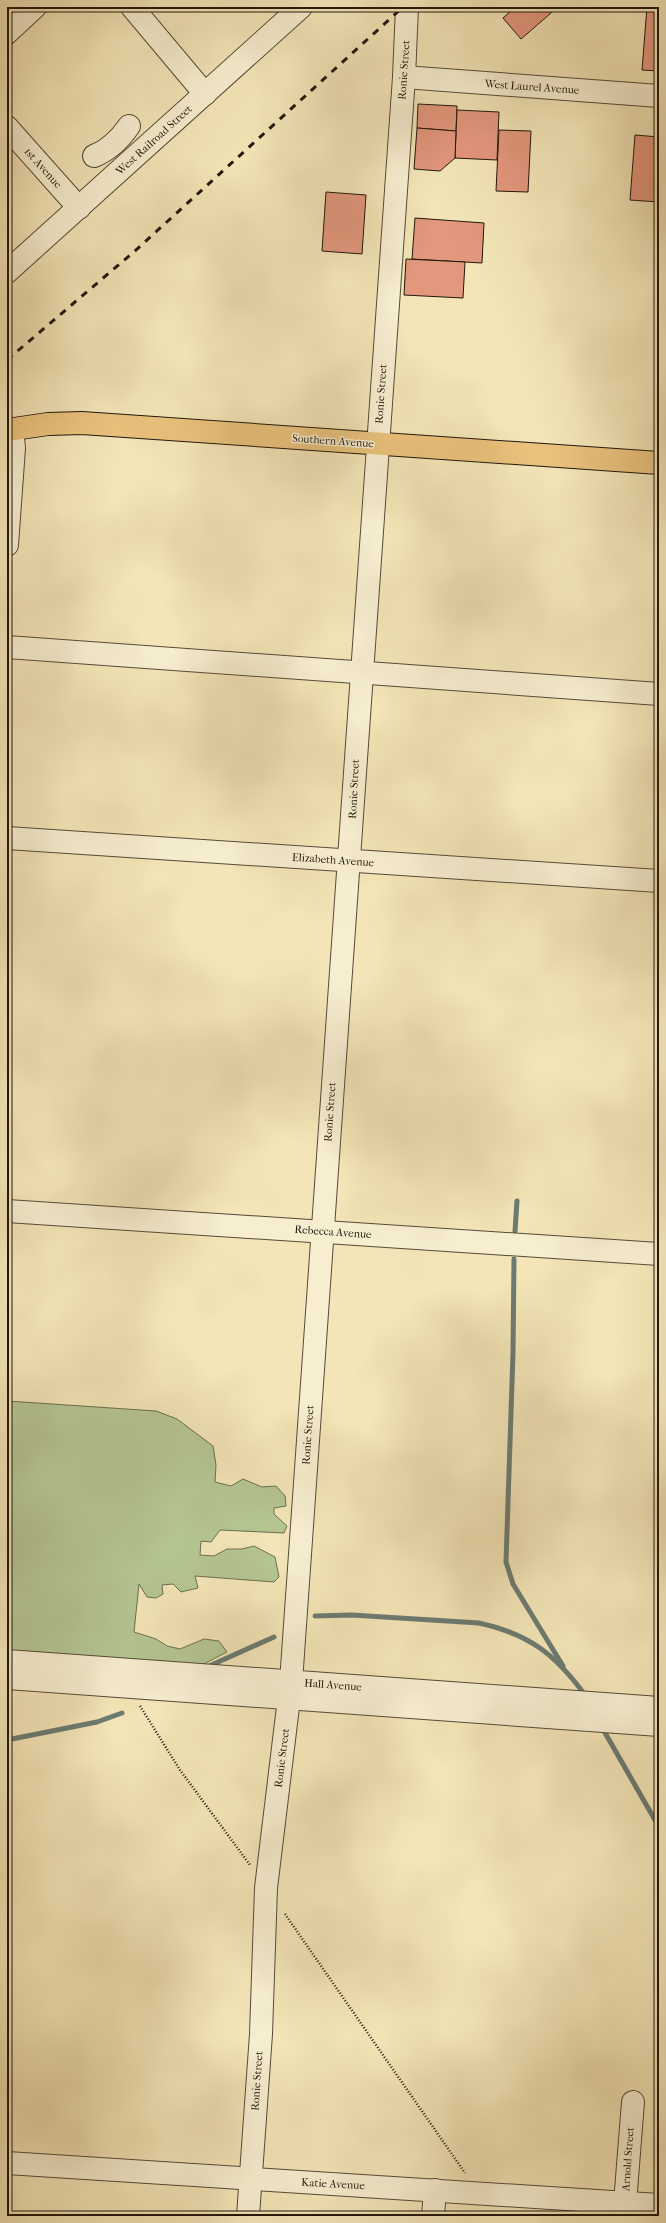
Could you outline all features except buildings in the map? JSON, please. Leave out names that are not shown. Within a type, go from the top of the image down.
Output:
[{"type":"main road","name":"Southern Avenue","points":[[9,429],[48,424],[82,423],[659,463]]},
{"type":"street","points":[[7,33],[36,7]]},
{"type":"street","points":[[132,7],[205,94]]},
{"type":"street","name":"West Railroad Street","points":[[7,272],[301,7]]},
{"type":"street","name":"Ronie Street","points":[[248,2216],[261,2034],[266,1888],[290,1691],[404,77],[407,7]]},
{"type":"street","name":"West Laurel Avenue","points":[[404,77],[659,96]]},
{"type":"street","points":[[94,156],[104,152],[130,126]]},
{"type":"street","name":"1st Avenue","points":[[7,127],[79,208]]},
{"type":"street","points":[[113,144],[129,163]]},
{"type":"street","points":[[7,545],[14,448],[9,429]]},
{"type":"street","points":[[7,647],[659,694]]},
{"type":"street","name":"Elizabeth Avenue","points":[[7,838],[659,881]]},
{"type":"street","name":"Rebecca Avenue","points":[[7,1211],[659,1254]]},
{"type":"street","name":"Hall Avenue","points":[[7,1662],[290,1691],[659,1725]]},
{"type":"street","name":"Hall Avenue","points":[[7,1678],[140,1689],[290,1691],[659,1708]]},
{"type":"street","name":"Arnold Street","points":[[624,2210],[633,2102]]},
{"type":"street","name":"Katie Avenue","points":[[7,2163],[250,2180],[479,2193],[624,2210],[659,2205]]},
{"type":"street","points":[[433,2216],[435,2190]]},
{"type":"path","points":[[140,1689],[140,1709],[180,1770],[266,1888],[479,2193]]},
{"type":"green space","points":[[7,1401],[156,1411],[177,1419],[213,1446],[216,1465],[215,1482],[231,1486],[243,1479],[262,1487],[276,1486],[285,1496],[286,1506],[274,1508],[274,1514],[287,1526],[284,1533],[220,1530],[211,1542],[201,1541],[200,1555],[214,1556],[227,1549],[242,1549],[254,1546],[275,1557],[279,1577],[274,1582],[195,1576],[198,1588],[181,1592],[173,1584],[162,1585],[163,1594],[156,1598],[147,1597],[139,1584],[134,1632],[156,1639],[167,1646],[180,1649],[204,1639],[219,1641],[227,1652],[190,1671],[7,1654]]},
{"type":"waterway","points":[[515,1231],[517,1201]]},
{"type":"waterway","points":[[514,1259],[513,1353],[506,1562],[513,1584],[563,1666]]},
{"type":"waterway","points":[[315,1616],[352,1615],[479,1623],[497,1628],[512,1633],[540,1648],[563,1668],[585,1695]]},
{"type":"waterway","points":[[207,1667],[274,1637]]},
{"type":"waterway","points":[[7,1740],[97,1722],[122,1713]]},
{"type":"waterway","points":[[604,1731],[659,1827]]},
{"type":"railway","points":[[7,360],[136,250],[403,7]]}]
